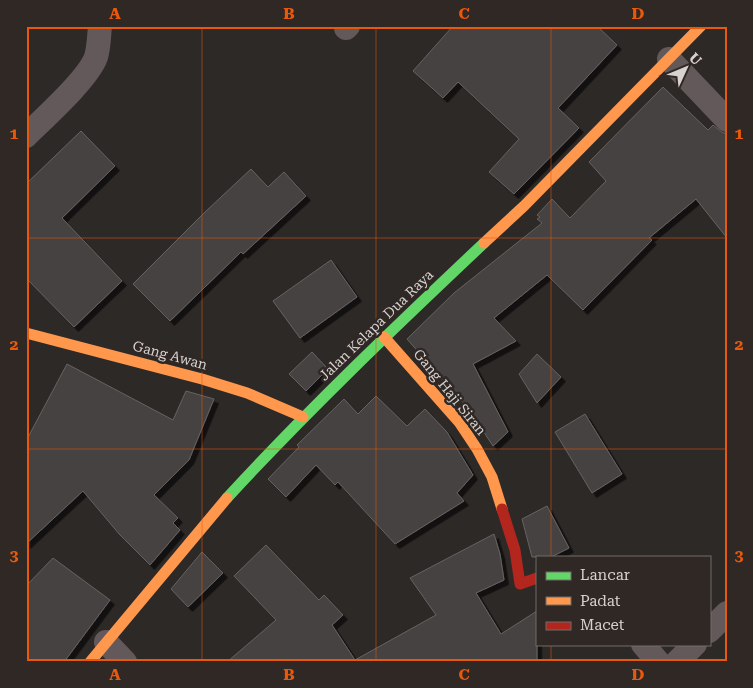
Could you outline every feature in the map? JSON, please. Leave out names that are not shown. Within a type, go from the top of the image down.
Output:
[{"type":"main road","name":"Jalan Kelapa Dua Raya","points":[[90,662],[224,501],[303,417],[384,337],[524,206],[698,29]]},
{"type":"main road","name":"Gang Awan","points":[[26,333],[202,379],[247,393],[303,417]]},
{"type":"main road","name":"Gang Haji Siran","points":[[384,337],[459,422],[477,449],[492,477],[515,550],[520,584],[536,578]]},
{"type":"street","points":[[26,136],[84,76],[96,58],[100,26]]},
{"type":"street","points":[[669,59],[727,120]]},
{"type":"street","points":[[710,630],[727,613]]},
{"type":"street","points":[[106,642],[125,662]]},
{"type":"street","points":[[644,646],[658,662]]},
{"type":"street","points":[[677,662],[693,646]]},
{"type":"building","points":[[453,26],[597,26],[617,45],[558,108],[579,128],[514,194],[489,172],[519,139],[458,82],[443,98],[413,71]]},
{"type":"building","points":[[663,87],[708,130],[713,125],[723,133],[727,133],[727,238],[696,199],[649,238],[652,240],[583,310],[547,275],[494,318],[516,341],[473,364],[508,432],[493,446],[470,411],[407,339],[454,293],[542,223],[537,219],[540,217],[537,215],[552,199],[570,218],[606,181],[589,162]]},
{"type":"building","points":[[81,131],[115,166],[62,218],[122,281],[74,327],[26,278],[26,184]]},
{"type":"building","points":[[251,169],[268,187],[284,172],[306,196],[243,254],[241,252],[170,321],[133,284]]},
{"type":"building","points":[[331,260],[357,297],[300,338],[273,301]]},
{"type":"building","points":[[312,352],[328,369],[306,391],[289,374]]},
{"type":"building","points":[[537,354],[561,377],[537,403],[519,374]]},
{"type":"building","points":[[67,364],[173,420],[186,391],[214,399],[189,460],[154,495],[178,518],[173,523],[180,530],[150,565],[120,535],[83,491],[26,544],[26,441]]},
{"type":"building","points":[[376,396],[407,426],[425,409],[447,432],[473,475],[457,493],[464,501],[395,544],[338,482],[335,485],[316,465],[286,497],[268,479],[299,447],[297,445],[344,399],[358,414]]},
{"type":"building","points":[[585,414],[622,474],[592,493],[555,432]]},
{"type":"building","points":[[547,506],[569,548],[553,556],[532,557],[522,519]]},
{"type":"building","points":[[494,534],[500,554],[504,580],[476,593],[501,634],[536,612],[537,662],[227,662],[276,620],[234,576],[266,545],[319,600],[324,595],[343,615],[332,625],[355,660],[436,615],[410,578]]},
{"type":"building","points":[[202,552],[223,573],[188,607],[171,589]]},
{"type":"building","points":[[53,558],[110,600],[64,662],[26,662],[26,586]]},
{"type":"traffic: fast","points":[[227,498],[321,400],[484,243]]},
{"type":"traffic: slow","points":[[484,243],[524,206],[701,26]]},
{"type":"traffic: slow","points":[[26,333],[202,379],[247,393],[303,417]]},
{"type":"traffic: slow","points":[[384,337],[459,422],[477,449],[492,477],[502,509]]},
{"type":"traffic: slow","points":[[90,662],[227,498]]},
{"type":"traffic: jam","points":[[502,509],[515,550],[520,584],[536,578]]}]
